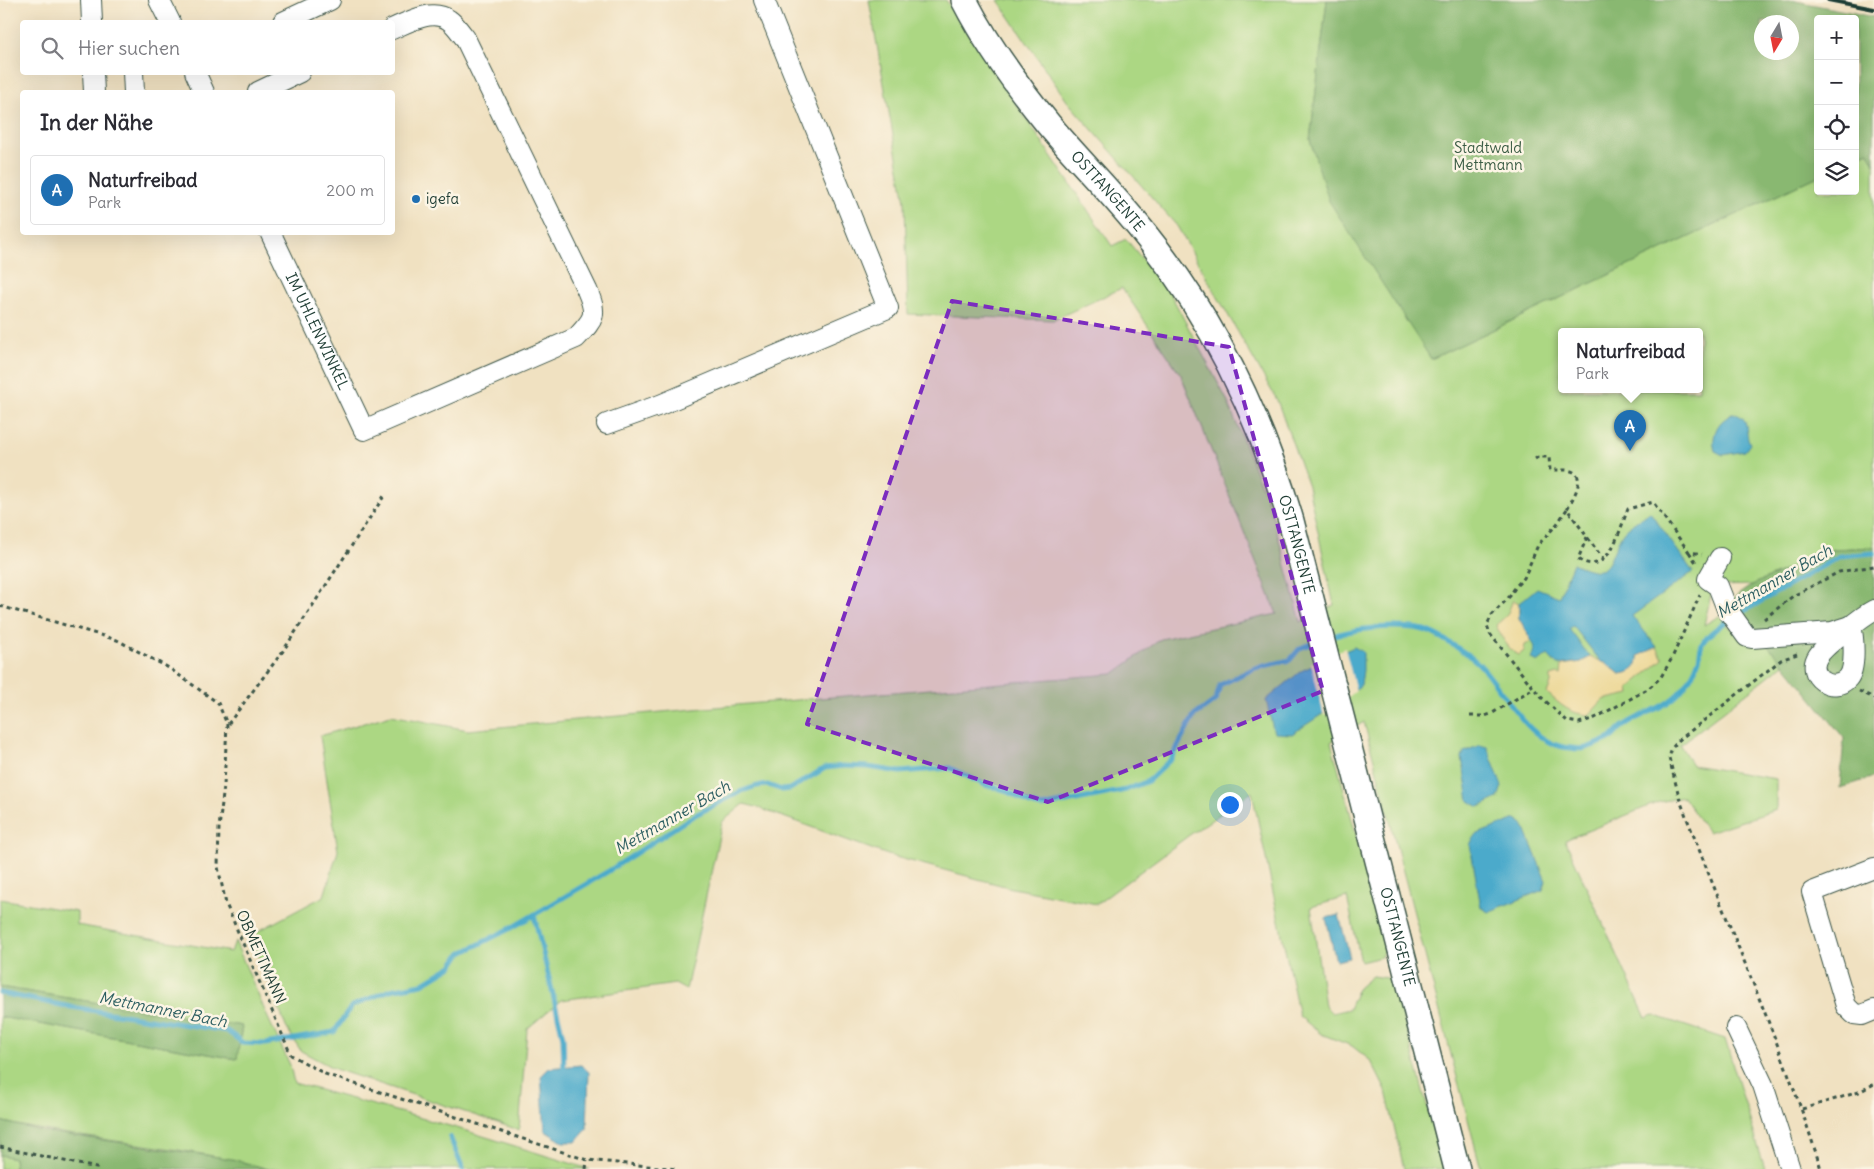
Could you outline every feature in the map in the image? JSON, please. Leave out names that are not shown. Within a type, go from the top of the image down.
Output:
[{"type":"main road","name":"OSTTANGENTE","points":[[964,0],[982,33],[1022,91],[1148,238],[1176,275],[1210,327],[1242,390],[1270,455],[1302,566],[1457,1169]]},
{"type":"street","points":[[91,0],[92,20]]},
{"type":"street","points":[[159,0],[169,20]]},
{"type":"street","points":[[287,20],[330,0]]},
{"type":"street","points":[[607,424],[660,405],[888,308],[764,0]]},
{"type":"street","name":"IM UHLENWINKEL","points":[[271,235],[364,430],[576,338],[590,322],[594,308],[588,290],[465,38],[448,19],[430,15],[418,17],[395,28]]},
{"type":"street","points":[[93,75],[94,90]]},
{"type":"street","points":[[133,75],[134,90]]},
{"type":"street","points":[[262,90],[294,75]]},
{"type":"street","points":[[1720,558],[1708,579],[1718,586],[1727,609],[1741,629],[1752,638],[1832,632],[1851,626]]},
{"type":"street","points":[[1851,626],[1854,646],[1852,669],[1848,678],[1843,683],[1825,683],[1817,677],[1814,666],[1820,653],[1851,626],[1874,610]]},
{"type":"street","points":[[1874,868],[1812,892],[1846,1006],[1854,1014],[1862,1014],[1874,1010]]},
{"type":"street","points":[[1736,1028],[1763,1085],[1790,1169]]},
{"type":"path","points":[[1536,459],[1538,457],[1549,457],[1550,470],[1572,472],[1578,477],[1577,490],[1557,524],[1538,545],[1524,578],[1492,615],[1488,625],[1490,634],[1534,688],[1560,716],[1567,721],[1579,723],[1595,718],[1649,688],[1661,677],[1672,658],[1708,579],[1653,502],[1628,509],[1611,551],[1595,564],[1589,564],[1578,559],[1587,537]]},
{"type":"path","points":[[227,724],[283,651],[386,493]]},
{"type":"path","points":[[1567,509],[1602,560]]},
{"type":"path","points":[[1689,552],[1720,558]]},
{"type":"path","points":[[1741,629],[1793,596],[1839,572],[1874,566]]},
{"type":"path","name":"OBMETTMANN","points":[[0,606],[117,640],[169,668],[218,703],[227,724],[224,786],[218,828],[218,867],[226,904],[291,1055],[325,1074],[587,1160],[678,1169]]},
{"type":"path","points":[[1820,653],[1802,653],[1781,660],[1679,740],[1672,748],[1669,758],[1680,800],[1802,1109],[1821,1169]]},
{"type":"path","points":[[1470,716],[1484,716],[1497,711],[1534,688]]},
{"type":"path","points":[[1802,1109],[1860,1092],[1874,1084]]},
{"type":"path","points":[[0,1147],[101,1169]]},
{"type":"path","points":[[586,1169],[587,1160]]},
{"type":"highlighted area","points":[[952,301],[1229,347],[1323,691],[1048,802],[807,724]]},
{"type":"green space","points":[[869,0],[946,0],[1112,246],[1126,239],[1170,293],[1227,400],[1271,510],[1301,622],[1334,605],[1308,486],[1277,400],[1177,226],[1067,101],[998,0],[1327,0],[1310,140],[1431,359],[1814,178],[1814,195],[1859,195],[1859,156],[1869,152],[1874,164],[1874,547],[1834,549],[1752,585],[1718,586],[1712,590],[1704,625],[1719,616],[1735,632],[1749,624],[1784,664],[1680,745],[1692,765],[1776,779],[1776,810],[1708,832],[1683,797],[1659,802],[1565,840],[1646,1018],[1653,1015],[1725,1039],[1765,1169],[1481,1169],[1364,722],[1331,742],[1386,945],[1381,957],[1361,962],[1347,897],[1311,907],[1325,1006],[1332,1013],[1349,1009],[1358,988],[1372,976],[1393,979],[1444,1169],[1404,1169],[1386,1091],[1371,1061],[1352,1046],[1321,1034],[1299,1016],[1252,792],[1188,836],[1097,904],[1012,888],[888,855],[744,804],[722,822],[686,990],[675,984],[561,1000],[527,1029],[519,1130],[335,1069],[301,1051],[286,1027],[251,935],[324,896],[338,851],[320,736],[391,715],[468,730],[748,704],[1113,674],[1161,639],[1277,614],[1181,375],[1122,288],[1053,320],[908,314],[905,202]]},
{"type":"green space","name":"Stadtwald Mettmann","points":[[1327,0],[1791,0],[1874,17],[1874,164],[1869,152],[1859,156],[1859,15],[1814,15],[1814,178],[1431,359],[1329,201],[1310,140]]},
{"type":"green space","points":[[1874,547],[1874,777],[1840,788],[1844,738],[1784,664],[1729,601],[1752,585],[1834,549]]},
{"type":"green space","points":[[0,899],[77,912],[77,925],[231,952],[235,941],[290,1065],[294,1083],[457,1128],[589,1169],[268,1169],[202,1154],[67,1134],[0,1121],[0,1017],[236,1059],[242,1026],[0,987]]},
{"type":"green space","points":[[0,987],[242,1026],[237,1059],[0,1017]]},
{"type":"green space","points":[[0,1121],[41,1131],[232,1159],[268,1169],[15,1169],[14,1158],[0,1155]]},
{"type":"green space","points":[[0,1155],[14,1158],[15,1169],[0,1169]]},
{"type":"sand","points":[[1513,600],[1519,603],[1519,618],[1532,641],[1525,645],[1524,651],[1519,655],[1508,646],[1496,625],[1507,615]]},
{"type":"sand","points":[[1657,647],[1663,659],[1629,688],[1630,694],[1603,700],[1589,715],[1571,711],[1547,693],[1551,683],[1551,676],[1561,675],[1562,665],[1581,662],[1590,657],[1606,663],[1620,674],[1633,668],[1638,656]]},
{"type":"water","points":[[1731,413],[1742,417],[1744,420],[1750,444],[1745,451],[1723,455],[1715,451],[1714,440],[1718,426]]},
{"type":"water","points":[[1650,512],[1693,572],[1632,616],[1657,647],[1638,656],[1634,669],[1620,674],[1606,663],[1601,662],[1573,626],[1569,629],[1590,657],[1581,662],[1557,665],[1548,655],[1539,662],[1531,659],[1535,647],[1519,618],[1519,603],[1537,588],[1559,597],[1573,563],[1595,570],[1602,569],[1610,560],[1624,531]]},
{"type":"water","points":[[1354,647],[1363,652],[1361,685],[1292,734],[1274,733],[1266,700],[1301,671]]},
{"type":"water","points":[[1480,745],[1487,747],[1502,786],[1498,798],[1479,807],[1469,801],[1462,758],[1464,752]]},
{"type":"water","points":[[1516,819],[1523,824],[1546,881],[1543,890],[1488,912],[1481,907],[1470,845],[1475,835]]},
{"type":"water","points":[[1339,915],[1350,958],[1336,961],[1326,918]]},
{"type":"water","points":[[581,1065],[589,1072],[587,1129],[576,1142],[563,1142],[545,1131],[541,1076],[549,1068]]},
{"type":"pier","points":[[1345,648],[1356,691],[1324,716],[1311,663]]},
{"type":"waterway","name":"Mettmanner Bach","points":[[1737,615],[1840,556],[1874,553]]},
{"type":"waterway","name":"Mettmanner Bach","points":[[1327,638],[1362,629],[1388,627],[1413,628],[1436,635],[1479,664],[1519,716],[1542,738],[1556,745],[1581,749],[1611,738],[1629,722],[1674,698],[1693,672],[1704,640],[1730,619]]},
{"type":"waterway","name":"Mettmanner Bach","points":[[0,993],[71,1007],[227,1031],[243,1043],[265,1044],[334,1032],[352,1006],[390,990],[422,984],[452,966],[460,954],[513,927],[607,872],[693,816],[742,791],[768,785],[782,790],[790,789],[825,768],[843,766],[868,767],[900,772],[950,768],[985,785],[1005,790],[1030,804],[1042,807],[1126,790],[1148,781],[1171,759],[1194,716],[1216,700],[1220,685],[1255,668],[1290,660],[1300,648],[1314,643]]},
{"type":"waterway","points":[[534,915],[563,1037],[564,1071]]},
{"type":"waterway","points":[[450,1137],[463,1169]]},
{"type":"railway","points":[[1828,0],[1874,9]]},
{"type":"place","name":"igefa","points":[[416,199]]},
{"type":"place","name":"Naturfreibad","points":[[1630,451]]}]
